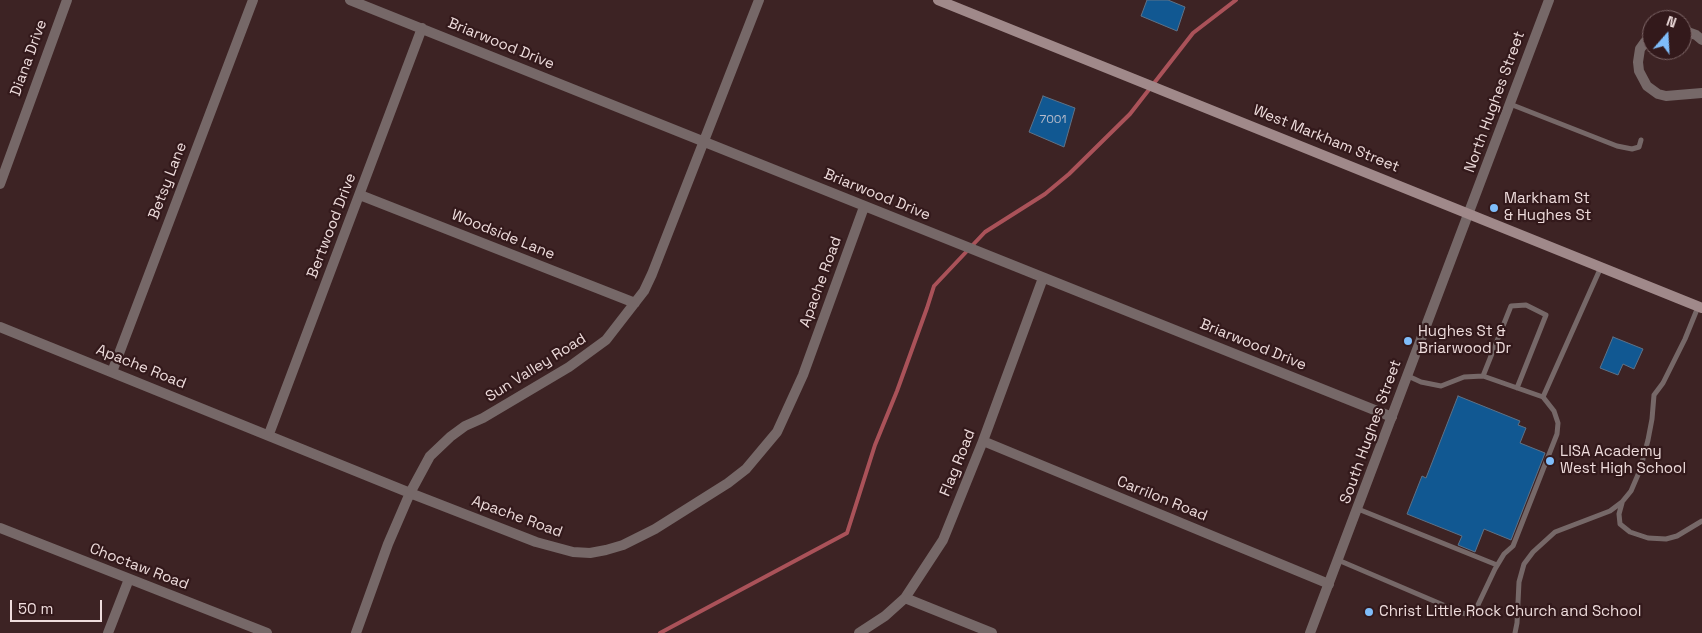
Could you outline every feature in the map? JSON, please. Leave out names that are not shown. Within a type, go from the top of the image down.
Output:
[{"type":"main road","name":"West Markham Street","points":[[938,0],[1700,307]]},
{"type":"street","name":"Diana Drive","points":[[0,184],[66,0]]},
{"type":"street","name":"Betsy Lane","points":[[112,372],[252,0]]},
{"type":"street","name":"Briarwood Drive","points":[[350,0],[1392,417]]},
{"type":"street","name":"Sun Valley Road","points":[[356,633],[388,544],[410,493],[430,456],[450,437],[466,426],[491,414],[576,363],[606,340],[644,291],[759,0]]},
{"type":"street","name":"North Hughes Street","points":[[1469,214],[1549,0]]},
{"type":"street","name":"Bertwood Drive","points":[[269,434],[422,28]]},
{"type":"street","points":[[1642,46],[1638,62],[1639,71],[1648,86],[1658,94],[1666,96],[1702,93]]},
{"type":"street","name":"Woodside Lane","points":[[360,194],[635,303]]},
{"type":"street","name":"Apache Road","points":[[0,326],[410,493],[536,542],[573,552],[590,553],[623,545],[655,529],[708,496],[746,469],[777,432],[803,375],[864,206]]},
{"type":"street","name":"South Hughes Street","points":[[1310,633],[1469,214]]},
{"type":"street","name":"Flag Road","points":[[859,633],[885,616],[905,598],[943,540],[983,441],[1044,278]]},
{"type":"street","name":"Carrilon Road","points":[[983,441],[1329,584]]},
{"type":"street","name":"Choctaw Road","points":[[0,528],[268,633]]},
{"type":"street","points":[[108,633],[129,579]]},
{"type":"street","points":[[905,598],[992,633]]},
{"type":"lane","points":[[1509,104],[1617,146],[1632,149],[1639,147],[1641,140]]},
{"type":"lane","points":[[1542,397],[1601,266]]},
{"type":"lane","points":[[1483,376],[1511,306],[1526,306],[1546,315],[1517,388]]},
{"type":"lane","points":[[1515,633],[1519,582],[1524,564],[1533,552],[1555,532],[1610,511],[1622,502],[1631,491],[1640,470],[1652,419],[1654,395],[1663,383],[1700,307]]},
{"type":"lane","points":[[1338,560],[1470,615],[1476,609],[1497,565],[1504,554],[1513,546],[1557,434],[1558,424],[1554,411],[1542,397],[1483,376],[1464,377],[1441,386],[1421,382],[1408,376]]},
{"type":"lane","points":[[1622,502],[1619,514],[1620,524],[1630,532],[1648,538],[1666,539],[1677,536],[1702,520]]},
{"type":"lane","points":[[1358,509],[1497,565]]},
{"type":"building","points":[[1147,0],[1168,0],[1185,7],[1177,31],[1141,16]]},
{"type":"building","points":[[1043,96],[1075,108],[1064,147],[1029,132]]},
{"type":"building","points":[[1613,337],[1643,349],[1634,369],[1623,364],[1618,375],[1600,368]]},
{"type":"building","points":[[1458,396],[1520,421],[1518,425],[1526,428],[1520,443],[1545,453],[1511,540],[1484,529],[1475,552],[1458,545],[1462,536],[1407,514],[1422,476],[1426,478]]},
{"type":"waterway","points":[[660,633],[847,533],[875,445],[897,391],[934,286],[985,232],[1045,194],[1069,174],[1130,114],[1193,33],[1236,0]]},
{"type":"place","name":"Markham St & Hughes St","points":[[1494,208]]},
{"type":"place","name":"Hughes St & Briarwood Dr","points":[[1408,341]]},
{"type":"place","name":"LISA Academy West High School","points":[[1550,461]]},
{"type":"place","name":"Christ Little Rock Church and School","points":[[1369,612]]}]
